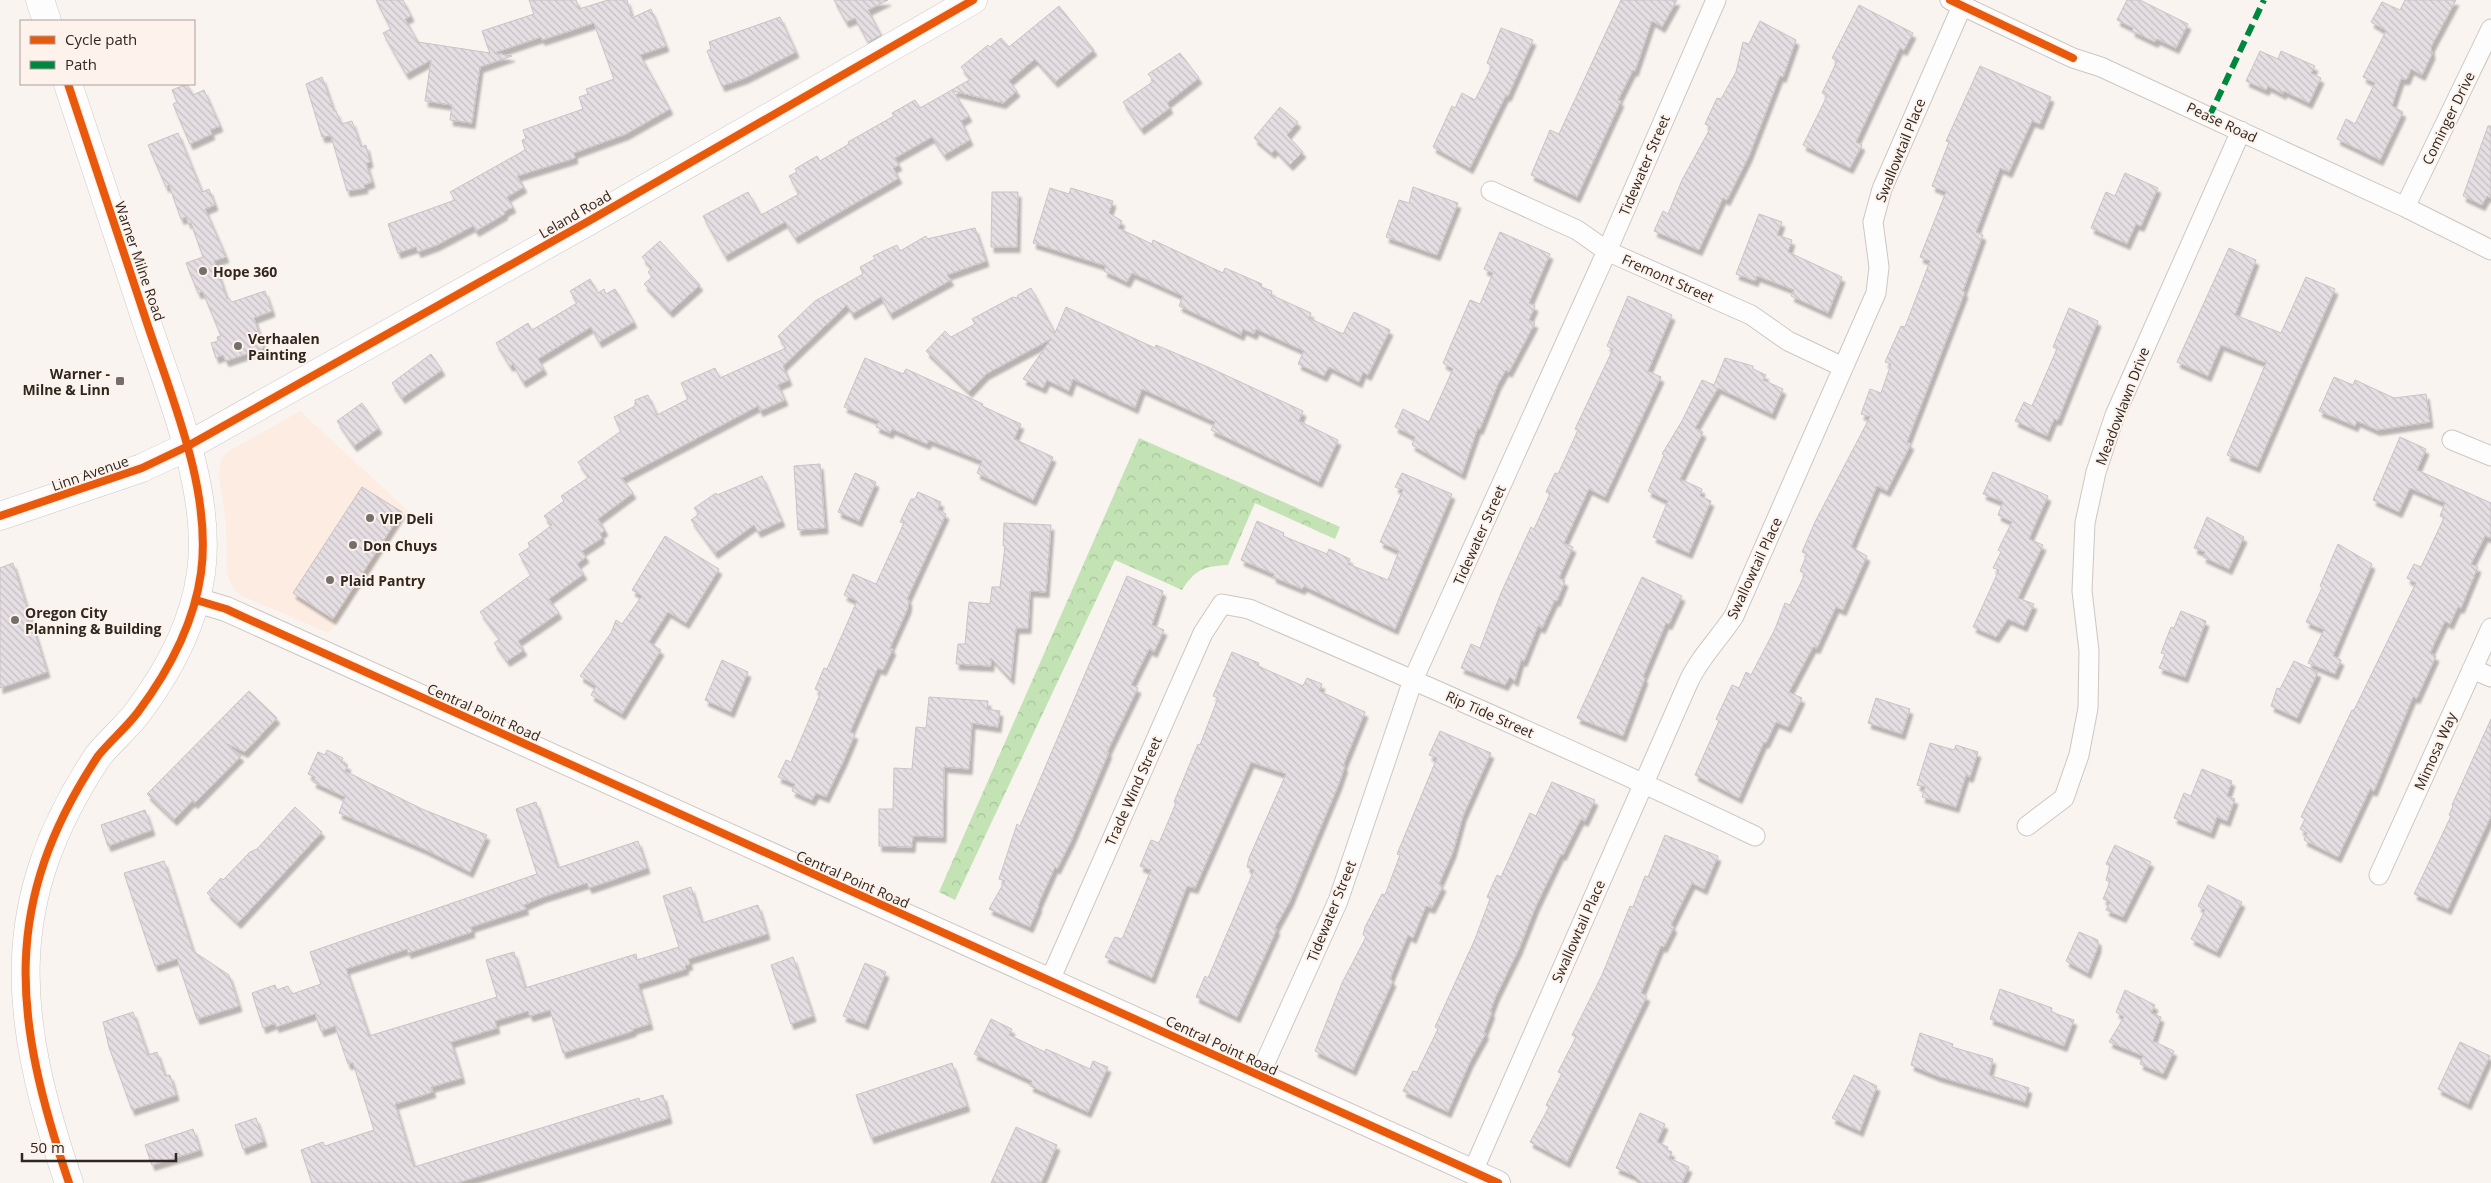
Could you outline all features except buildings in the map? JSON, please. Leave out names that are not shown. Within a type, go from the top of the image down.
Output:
[{"type":"main road","points":[[40,0],[47,20]]},
{"type":"main road","name":"Leland Road","points":[[186,447],[587,222],[943,7],[973,0]]},
{"type":"main road","name":"Warner Milne Road","points":[[68,85],[175,407],[200,506],[202,538],[201,570],[196,600],[180,641],[137,713],[97,756],[67,794],[40,841],[22,886],[16,921],[14,951],[16,1000],[40,1094],[69,1183]]},
{"type":"main road","name":"Linn Avenue","points":[[0,516],[142,468],[186,447]]},
{"type":"street","name":"Tidewater Street","points":[[1259,1076],[1338,901],[1413,680],[1607,251],[1716,0]]},
{"type":"street","name":"Pease Road","points":[[1956,3],[2073,58],[2102,67],[2405,207],[2491,250]]},
{"type":"street","name":"Swallowtail Place","points":[[1473,1171],[1697,663],[1734,616],[1876,293],[1880,267],[1873,222],[1882,189],[1956,3]]},
{"type":"street","name":"Cominger Drive","points":[[2405,207],[2491,29]]},
{"type":"street","name":"Meadowlawn Drive","points":[[2027,826],[2064,798],[2081,746],[2088,708],[2088,651],[2082,591],[2085,523],[2096,472],[2115,415],[2240,131]]},
{"type":"street","name":"Fremont Street","points":[[1491,192],[1577,230],[1607,251],[1751,315],[1788,341],[1843,367]]},
{"type":"street","points":[[2452,440],[2491,456]]},
{"type":"street","name":"Central Point Road","points":[[196,600],[226,609],[1498,1183]]},
{"type":"street","name":"Rip Tide Street","points":[[1222,604],[1249,609],[1413,680],[1644,783],[1755,836]]},
{"type":"street","name":"Trade Wind Street","points":[[1050,980],[1203,632],[1222,604]]},
{"type":"street","name":"Mimosa Way","points":[[2379,875],[2491,628]]},
{"type":"street","points":[[2472,669],[2491,677]]},
{"type":"shaded area","points":[[300,411],[408,511],[329,633],[242,596],[235,591],[227,574],[226,522],[219,478],[221,459],[229,451]]},
{"type":"green space","points":[[1139,438],[1340,527],[1335,539],[1255,503],[1228,565],[1213,566],[1201,570],[1191,577],[1182,590],[1115,560],[955,900],[939,892]]},
{"type":"marked path","points":[[2209,117],[2264,0]]},
{"type":"cycle path","points":[[0,516],[142,468],[186,447],[587,222],[973,0]]},
{"type":"cycle path","points":[[1950,0],[2073,58]]},
{"type":"cycle path","points":[[68,85],[179,416],[196,479],[203,542],[198,592],[178,646],[149,697],[133,718],[98,756],[66,810],[44,862],[31,912],[26,963],[28,1014],[36,1067],[50,1123],[69,1183]]},
{"type":"cycle path","points":[[196,600],[226,609],[1498,1183]]},
{"type":"place","name":"Hope 360","points":[[203,271]]},
{"type":"place","name":"Verhaalen Painting","points":[[238,346]]},
{"type":"place","name":"Warner - Milne & Linn","points":[[120,381]]},
{"type":"place","name":"VIP Deli","points":[[370,518]]},
{"type":"place","name":"Don Chuys","points":[[353,545]]},
{"type":"place","name":"Plaid Pantry","points":[[330,580]]},
{"type":"place","name":"Oregon City Planning & Building","points":[[15,620]]}]
